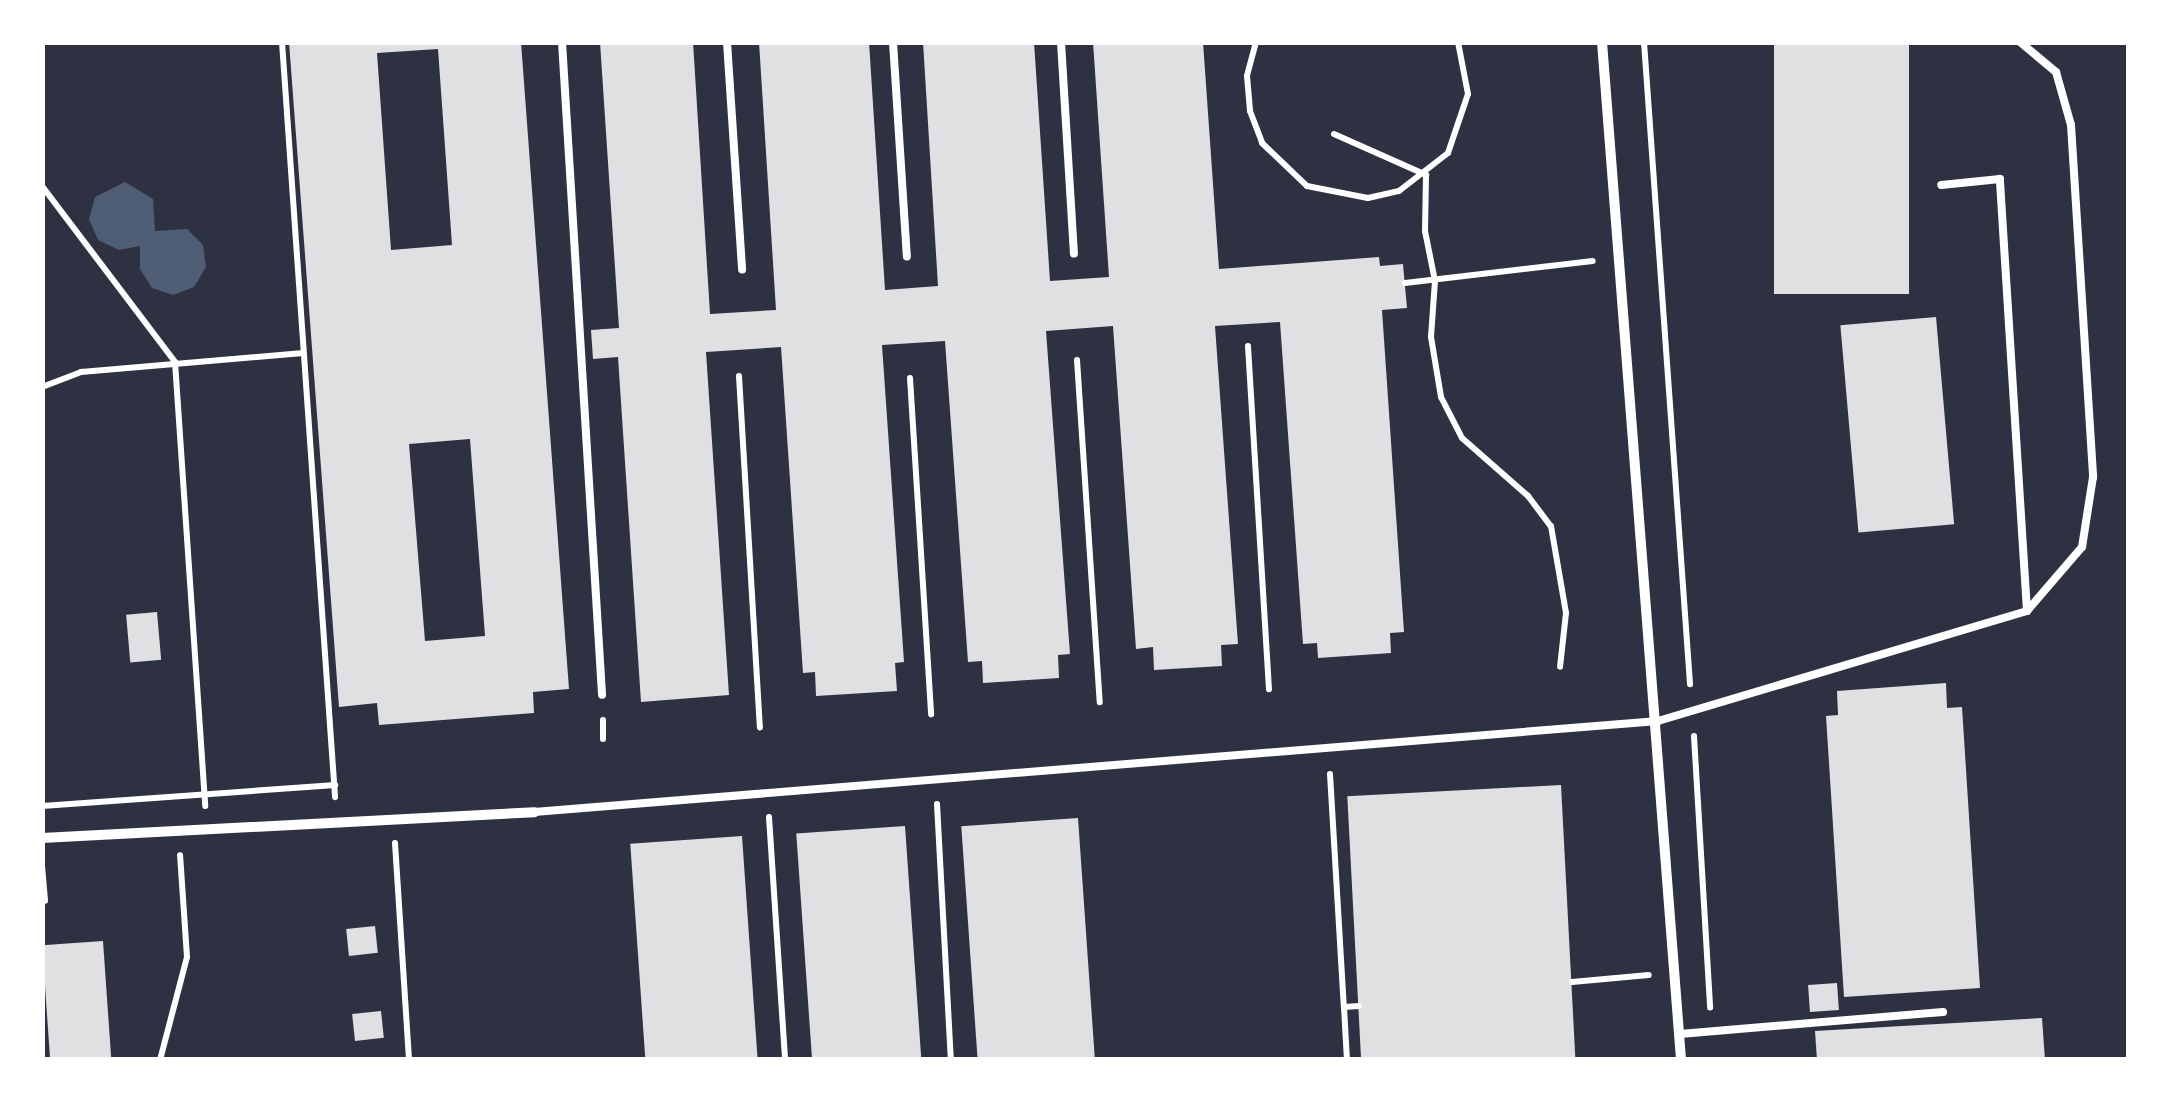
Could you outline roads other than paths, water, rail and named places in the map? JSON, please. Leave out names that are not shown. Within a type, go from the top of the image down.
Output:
[{"type":"street","points":[[1602,42],[1682,1060]]},
{"type":"street","points":[[42,838],[393,816],[534,812]]},
{"type":"lane","points":[[562,42],[602,695]]},
{"type":"lane","points":[[727,42],[742,270]]},
{"type":"lane","points":[[893,42],[907,258]]},
{"type":"lane","points":[[1060,42],[1074,254]]},
{"type":"lane","points":[[534,812],[1658,721],[1692,714],[2027,610],[2082,547],[2093,477],[2071,125],[2056,72],[2020,42]]},
{"type":"lane","points":[[1941,185],[2000,179],[2027,610]]},
{"type":"lane","points":[[1680,1034],[1942,1012]]},
{"type":"water","points":[[125,182],[153,199],[155,231],[187,229],[203,245],[206,267],[194,287],[173,295],[152,288],[140,269],[140,246],[119,250],[98,240],[89,219],[95,197]]}]
